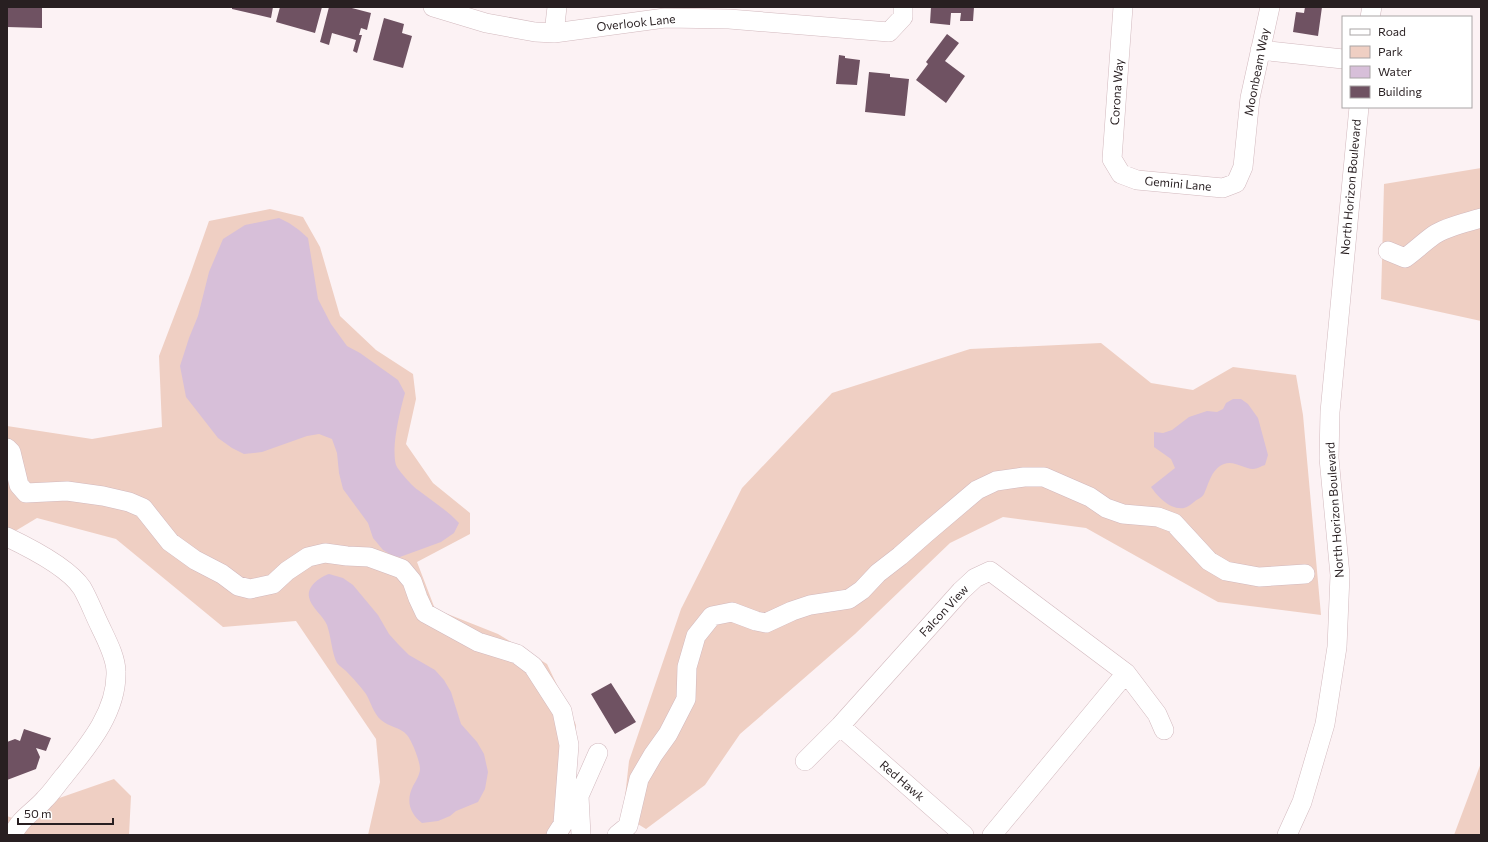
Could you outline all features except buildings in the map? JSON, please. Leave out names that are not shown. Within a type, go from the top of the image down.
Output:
[{"type":"street","name":"Overlook Lane","points":[[434,7],[486,23],[535,32],[554,32],[665,18],[730,13],[889,32],[903,17],[904,7]]},
{"type":"street","points":[[554,32],[557,7]]},
{"type":"street","name":"Corona Way","points":[[1121,174],[1112,159],[1123,7]]},
{"type":"street","name":"Moonbeam Way","points":[[1236,183],[1243,167],[1250,98],[1270,7]]},
{"type":"street","points":[[1260,50],[1342,59]]},
{"type":"street","name":"North Horizon Boulevard","points":[[1287,835],[1302,802],[1325,724],[1337,647],[1340,575],[1329,458],[1330,412],[1359,108]]},
{"type":"street","name":"Gemini Lane","points":[[1121,174],[1137,180],[1223,188],[1236,183]]},
{"type":"street","points":[[1388,251],[1405,258],[1417,250],[1435,234],[1481,218]]},
{"type":"street","points":[[7,448],[11,452],[20,484],[26,493],[67,491],[103,496],[129,502],[143,508],[170,542],[195,560],[222,574],[238,586],[250,588],[273,584],[287,571],[308,557],[325,553],[369,557],[402,569],[412,581],[425,613],[478,642],[517,654],[533,666],[562,711],[569,745],[563,824],[556,835]]},
{"type":"street","points":[[617,835],[628,826],[639,779],[653,755],[668,734],[686,699],[687,666],[696,636],[712,616],[732,612],[766,623],[792,611],[810,605],[849,599],[862,590],[878,573],[977,490],[996,481],[1024,477],[1044,477],[1090,497],[1106,508],[1123,514],[1158,517],[1174,523],[1209,561],[1226,571],[1259,577],[1305,574]]},
{"type":"street","points":[[7,537],[28,547],[62,569],[81,587],[110,648],[116,671],[113,698],[103,723],[76,762],[45,800],[24,819],[15,831],[14,835]]},
{"type":"street","name":"Falcon View","points":[[805,761],[840,726],[961,591],[975,578],[990,571],[1126,673],[1158,714],[1164,730]]},
{"type":"street","points":[[992,835],[1126,673]]},
{"type":"street","name":"Red Hawk","points":[[840,726],[964,835]]},
{"type":"street","points":[[582,835],[579,796],[598,753]]},
{"type":"green space","points":[[1481,168],[1481,321],[1381,299],[1384,184]]},
{"type":"green space","points":[[270,209],[303,217],[320,247],[340,316],[376,350],[413,374],[416,399],[406,444],[433,483],[470,513],[470,534],[417,562],[435,609],[498,634],[547,664],[576,725],[571,782],[572,829],[568,835],[368,835],[380,782],[376,739],[296,621],[223,627],[116,539],[37,518],[7,536],[7,426],[92,439],[162,427],[159,356],[209,221]]},
{"type":"green space","points":[[1101,343],[1151,383],[1193,390],[1233,367],[1296,375],[1303,415],[1321,615],[1218,602],[1086,528],[1003,517],[950,543],[855,634],[740,734],[705,785],[646,829],[623,815],[629,761],[681,609],[742,488],[832,393],[970,349]]},
{"type":"green space","points":[[1481,763],[1481,835],[1454,835]]},
{"type":"green space","points":[[114,779],[131,796],[129,835],[7,835],[7,816],[15,819],[42,804]]},
{"type":"water","points":[[279,218],[289,223],[308,238],[318,299],[331,324],[347,346],[360,353],[398,380],[405,393],[395,439],[396,465],[409,482],[459,523],[454,533],[441,542],[400,557],[393,556],[383,550],[373,538],[368,523],[343,489],[339,473],[337,453],[332,439],[319,434],[307,436],[262,452],[244,454],[218,438],[186,397],[180,366],[198,316],[209,272],[223,239],[245,225]]},
{"type":"water","points":[[1233,399],[1241,399],[1248,404],[1258,418],[1268,455],[1265,465],[1256,469],[1250,469],[1231,463],[1224,464],[1213,473],[1204,494],[1201,497],[1184,508],[1169,505],[1157,495],[1151,487],[1175,468],[1171,459],[1154,447],[1154,432],[1163,433],[1172,430],[1189,417],[1207,411],[1217,412],[1223,409],[1226,403]]},
{"type":"water","points":[[329,574],[343,578],[353,585],[378,615],[389,634],[398,644],[409,655],[435,670],[444,680],[451,692],[461,724],[477,742],[484,754],[488,772],[485,789],[478,802],[456,811],[450,816],[438,821],[422,823],[414,815],[409,801],[411,791],[419,775],[420,765],[411,742],[404,732],[384,722],[378,717],[364,691],[337,663],[327,625],[310,601],[309,593],[312,586],[322,577]]}]
